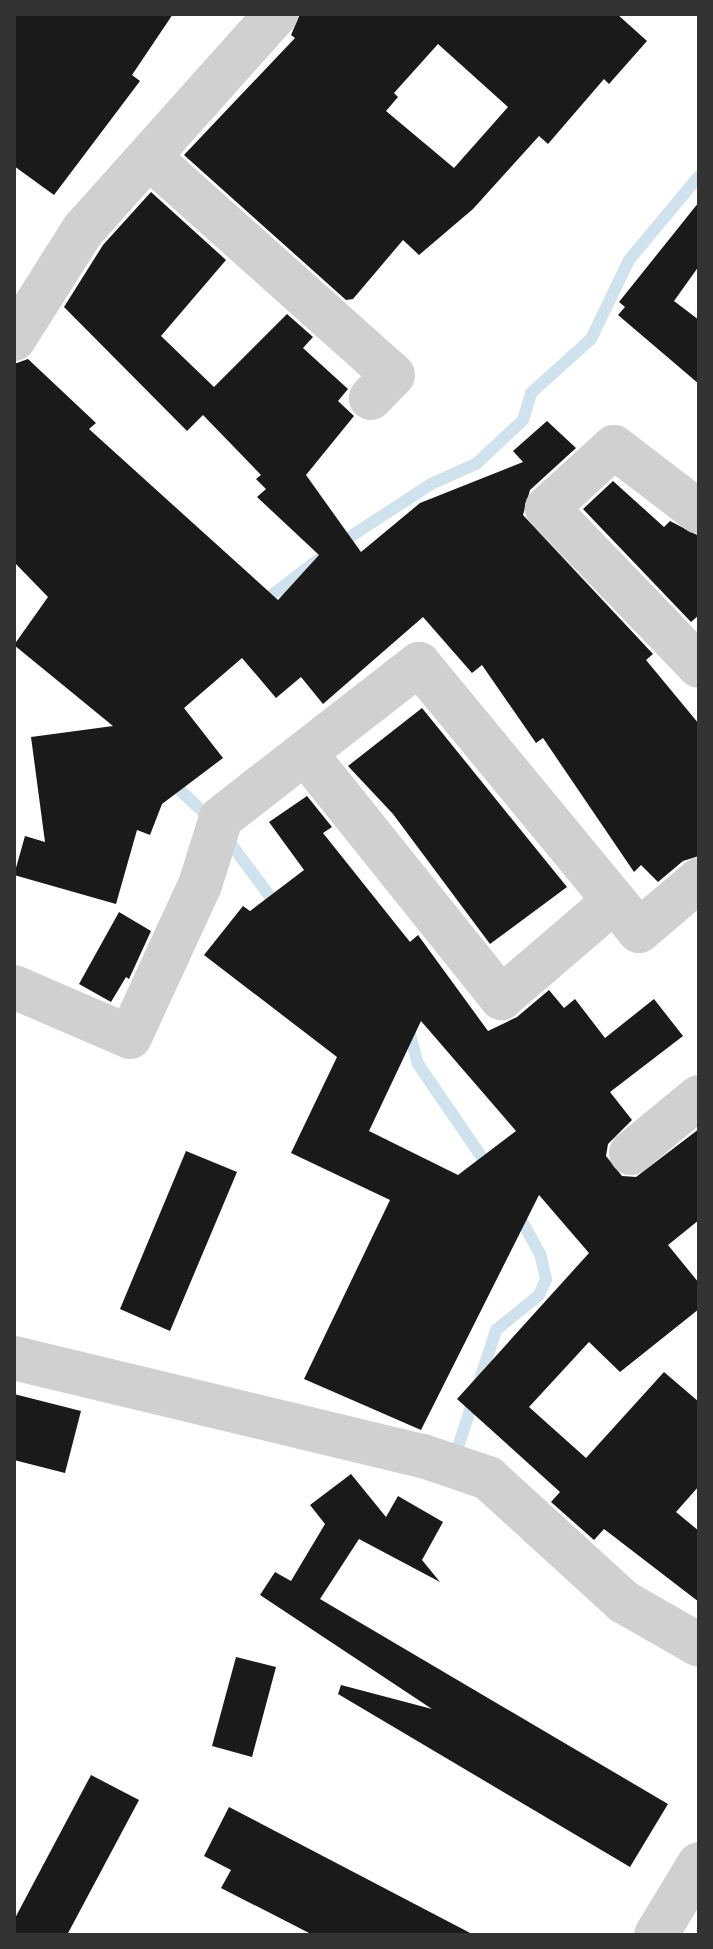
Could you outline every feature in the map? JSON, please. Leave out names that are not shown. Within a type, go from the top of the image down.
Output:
[{"type":"street","points":[[14,339],[83,230],[276,14]]},
{"type":"street","points":[[149,157],[393,375],[371,398]]},
{"type":"street","points":[[699,512],[614,447],[547,508],[699,666]]},
{"type":"street","points":[[14,987],[130,1037],[200,885],[221,818],[419,664],[639,931],[699,880]]},
{"type":"street","points":[[305,753],[501,998],[614,901]]},
{"type":"street","points":[[631,1153],[699,1097]]},
{"type":"street","points":[[14,1358],[423,1456],[488,1478],[624,1602],[699,1645]]},
{"type":"street","points":[[656,1935],[699,1864]]},
{"type":"building","points":[[14,14],[173,14],[132,75],[140,81],[54,195],[14,166]]},
{"type":"building","points":[[300,14],[617,14],[647,41],[609,84],[604,79],[548,144],[539,136],[473,209],[419,255],[403,240],[353,299],[346,300],[184,155],[295,38],[291,35]],"holes":[[[438,44],[508,107],[454,168],[386,111],[398,97],[394,93]]]},
{"type":"building","points":[[151,192],[226,260],[161,336],[214,387],[287,314],[313,337],[303,348],[348,389],[338,401],[354,416],[306,475],[361,552],[420,503],[523,462],[513,451],[547,421],[576,448],[530,490],[523,515],[653,654],[646,660],[699,724],[699,856],[683,861],[658,882],[641,865],[634,872],[543,738],[536,743],[482,665],[472,673],[423,617],[323,704],[301,677],[276,698],[242,658],[184,708],[223,758],[162,804],[150,835],[137,830],[116,904],[14,875],[25,836],[45,842],[31,737],[113,726],[14,645],[48,597],[14,562],[14,364],[28,359],[96,423],[89,429],[278,600],[319,555],[257,497],[266,489],[256,479],[261,475],[203,415],[187,431],[64,307],[103,245]]},
{"type":"building","points":[[699,202],[699,266],[674,301],[699,320],[699,384],[618,315],[625,307],[619,302]]},
{"type":"building","points":[[613,481],[664,527],[670,521],[699,536],[699,615],[691,622],[583,509]]},
{"type":"building","points":[[422,708],[567,887],[490,944],[393,814],[348,766]]},
{"type":"building","points":[[307,796],[332,827],[323,833],[410,942],[418,935],[488,1031],[517,1017],[549,990],[564,1008],[575,999],[605,1038],[654,999],[683,1036],[610,1092],[632,1120],[608,1144],[606,1156],[622,1176],[636,1177],[699,1129],[699,1220],[668,1245],[699,1283],[699,1309],[620,1372],[589,1342],[529,1407],[586,1458],[664,1372],[699,1402],[699,1486],[676,1512],[699,1531],[699,1602],[604,1529],[594,1540],[551,1502],[560,1492],[457,1399],[589,1253],[539,1195],[421,1430],[304,1379],[390,1200],[291,1153],[337,1057],[204,955],[243,906],[250,911],[304,870],[269,822]],"holes":[[[421,1021],[516,1131],[458,1175],[369,1131]]]},
{"type":"building","points":[[119,912],[151,931],[129,979],[126,977],[111,1002],[79,984]]},
{"type":"building","points":[[186,1151],[237,1172],[170,1331],[120,1309]]},
{"type":"building","points":[[14,1394],[81,1411],[65,1473],[14,1460]]},
{"type":"building","points":[[351,1474],[386,1517],[398,1496],[443,1522],[422,1560],[440,1582],[359,1539],[320,1599],[668,1804],[630,1867],[338,1694],[341,1685],[432,1709],[260,1595],[275,1572],[291,1581],[325,1524],[310,1505]]},
{"type":"building","points":[[236,1657],[276,1667],[252,1757],[212,1746]]},
{"type":"building","points":[[91,1775],[139,1800],[67,1935],[14,1935],[14,1920]]},
{"type":"building","points":[[229,1807],[474,1935],[313,1935],[221,1888],[231,1870],[204,1856]]},
{"type":"waterway","points":[[336,546],[431,484],[476,464],[523,420],[531,393],[591,339],[629,260],[699,176]]},
{"type":"waterway","points":[[260,604],[318,560]]},
{"type":"waterway","points":[[168,779],[210,818]]},
{"type":"waterway","points":[[225,836],[278,907]]},
{"type":"waterway","points":[[408,1027],[418,1064],[490,1169]]},
{"type":"waterway","points":[[459,1444],[496,1330],[539,1295],[546,1279],[540,1254],[517,1212]]}]
